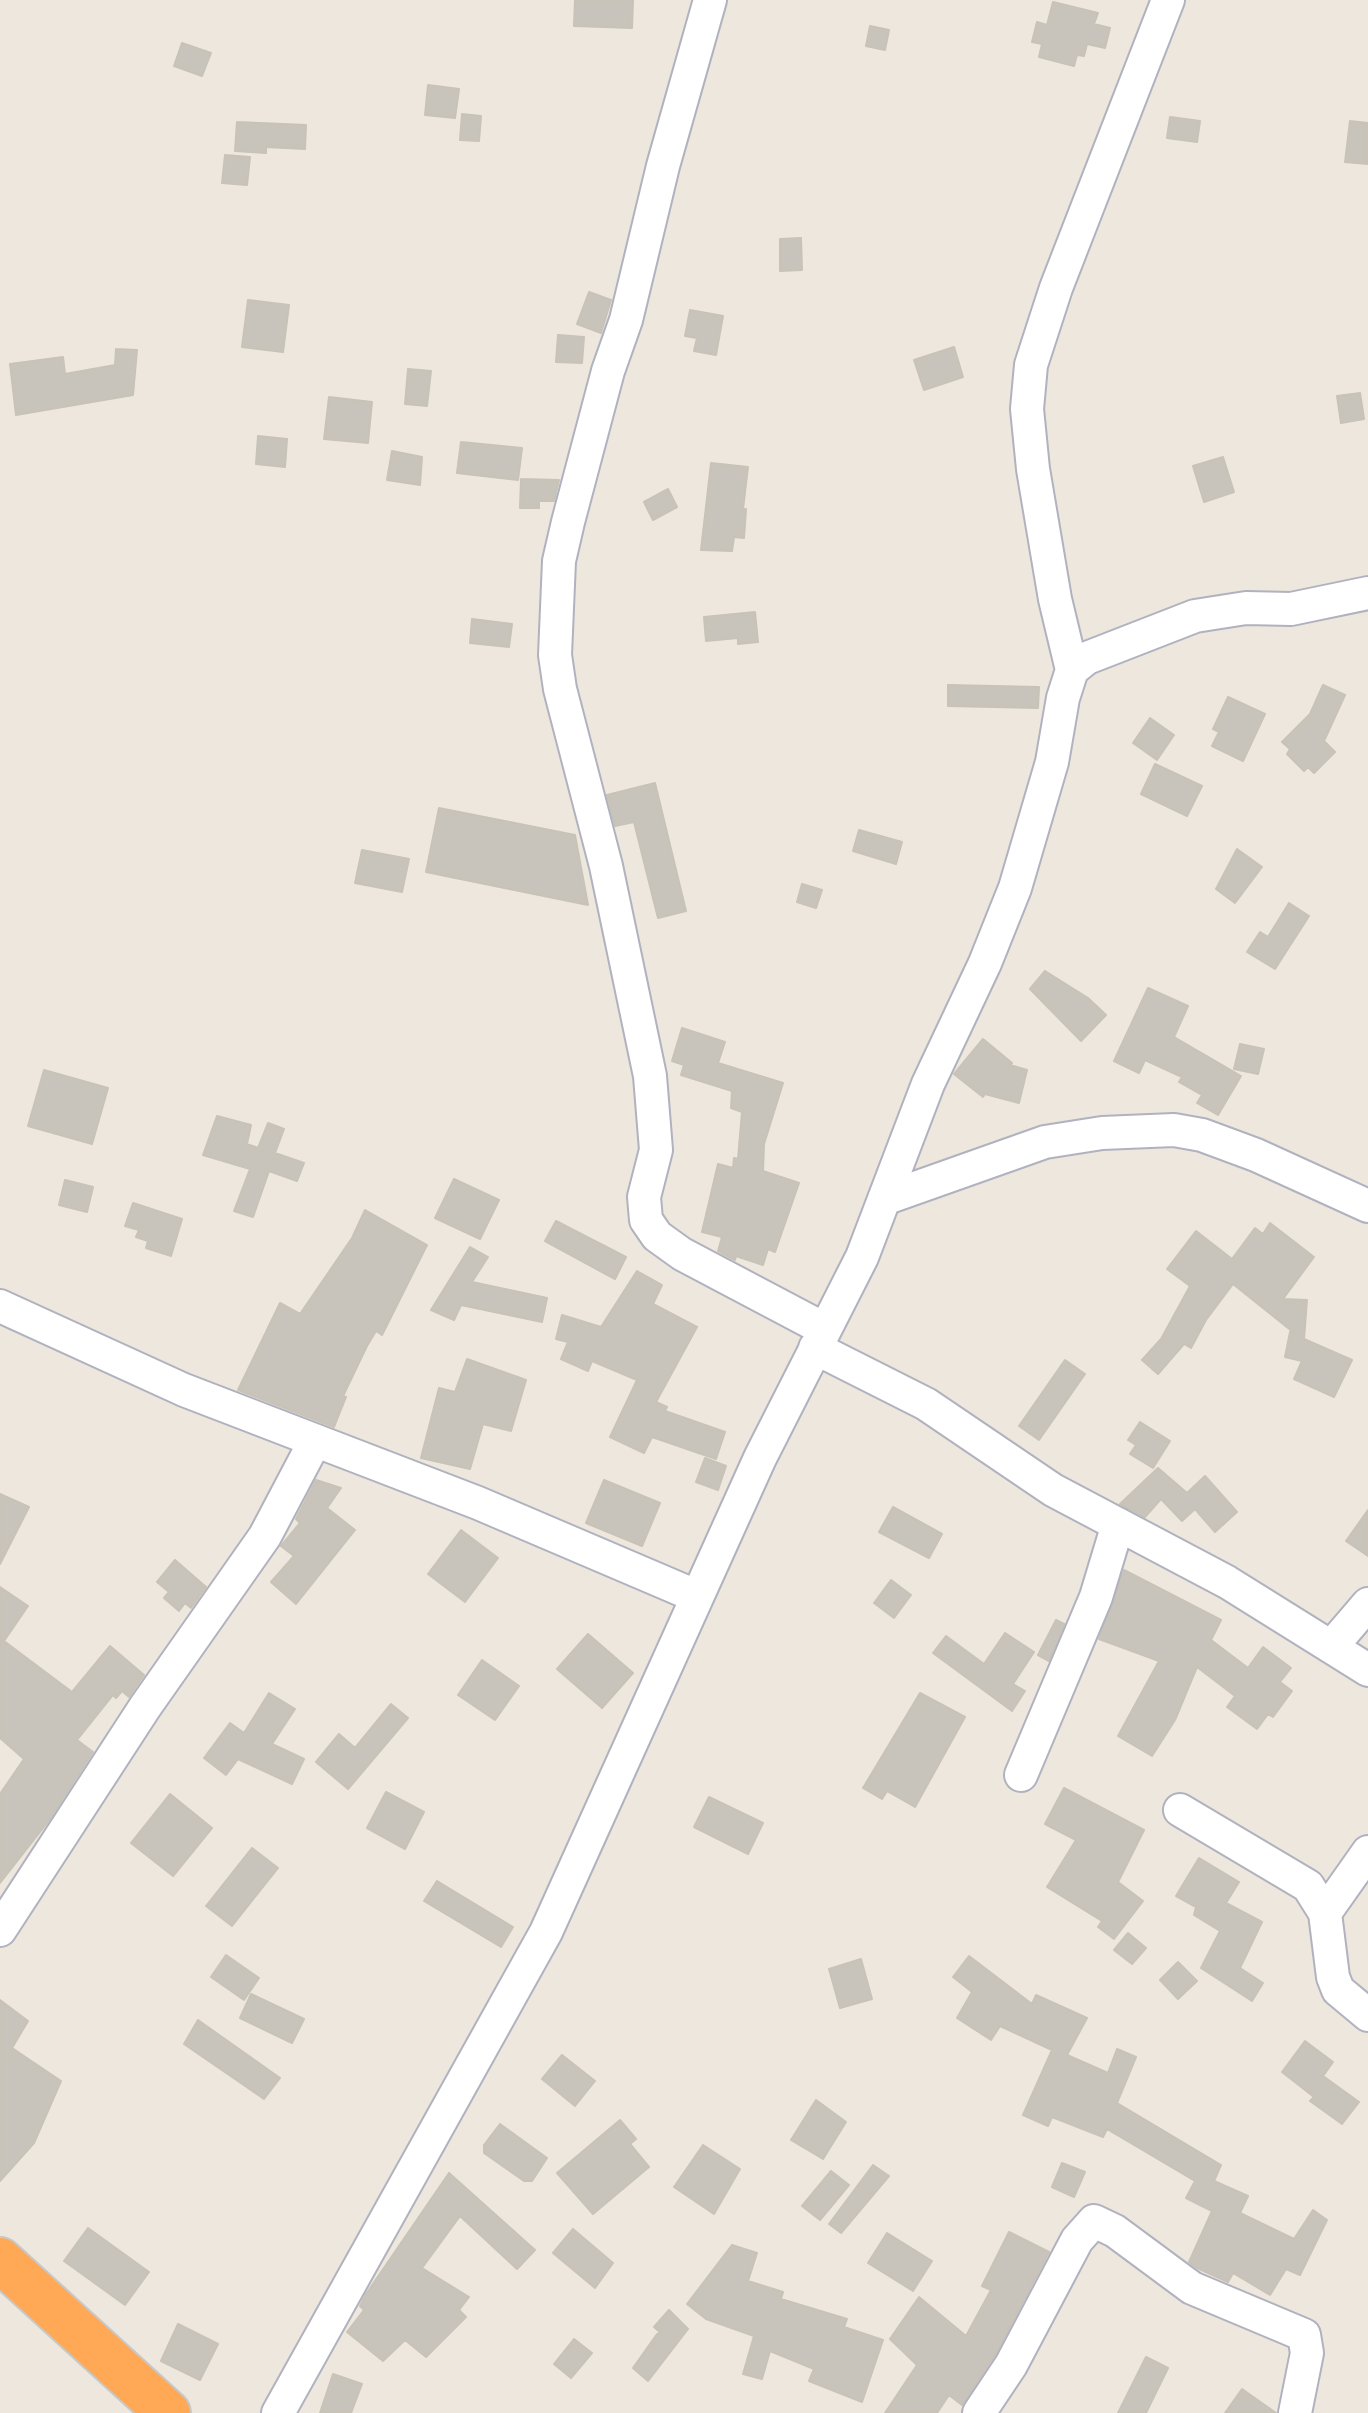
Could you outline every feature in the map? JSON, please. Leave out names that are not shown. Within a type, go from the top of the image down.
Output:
[{"type":"highway","points":[[0,2260],[168,2413]]},
{"type":"street","points":[[710,0],[559,561],[555,655],[560,689],[606,866],[650,1076],[656,1150],[644,1197],[646,1220],[657,1236],[682,1254],[926,1404],[1053,1490],[1227,1582],[1368,1670]]},
{"type":"street","points":[[278,2413],[546,1932],[696,1596],[862,1257],[928,1084],[1015,888],[1048,777],[1072,670],[1055,599],[1033,469],[1027,409],[1031,365],[1056,288],[1168,0]]},
{"type":"street","points":[[1072,670],[1087,658],[1195,616],[1246,608],[1291,609],[1368,593]]},
{"type":"street","points":[[884,1199],[1045,1142],[1102,1133],[1174,1130],[1202,1135],[1256,1155],[1368,1206]]},
{"type":"street","points":[[0,1306],[171,1384],[478,1503],[696,1596]]},
{"type":"street","points":[[0,1930],[145,1707],[265,1536],[315,1441]]},
{"type":"street","points":[[1021,1775],[1096,1597],[1118,1524]]},
{"type":"street","points":[[1332,1646],[1368,1604]]},
{"type":"street","points":[[1180,1810],[1293,1874],[1308,1886],[1325,1913],[1333,1977],[1338,1990],[1368,2015]]},
{"type":"street","points":[[1325,1913],[1368,1852]]},
{"type":"street","points":[[979,2413],[1011,2365],[1077,2240],[1087,2226],[1097,2221],[1192,2288],[1233,2308],[1286,2325],[1304,2335],[1307,2353],[1295,2413]]},
{"type":"building","points":[[575,0],[633,0],[632,28],[574,26]]},
{"type":"building","points":[[1053,2],[1098,13],[1094,24],[1110,28],[1105,48],[1087,44],[1084,56],[1077,55],[1074,66],[1039,57],[1042,44],[1032,42],[1037,22],[1047,25]]},
{"type":"building","points":[[870,26],[889,30],[885,50],[866,46]]},
{"type":"building","points":[[182,43],[211,53],[202,76],[174,66]]},
{"type":"building","points":[[428,85],[459,89],[455,118],[425,115]]},
{"type":"building","points":[[462,114],[481,116],[479,141],[460,140]]},
{"type":"building","points":[[1170,117],[1200,121],[1197,142],[1167,138]]},
{"type":"building","points":[[1350,121],[1368,123],[1368,164],[1345,162]]},
{"type":"building","points":[[237,122],[306,125],[305,149],[266,147],[266,153],[235,151]]},
{"type":"building","points":[[225,155],[250,157],[247,185],[222,183]]},
{"type":"building","points":[[801,238],[802,270],[780,271],[780,239]]},
{"type":"building","points":[[589,292],[611,300],[601,333],[577,324]]},
{"type":"building","points":[[248,300],[289,305],[283,352],[242,347]]},
{"type":"building","points":[[690,310],[723,316],[716,355],[694,351],[697,338],[685,336]]},
{"type":"building","points":[[558,335],[584,337],[582,363],[556,362]]},
{"type":"building","points":[[954,347],[963,377],[924,390],[914,360]]},
{"type":"building","points":[[116,349],[137,350],[133,395],[16,415],[10,364],[63,357],[65,374],[115,365]]},
{"type":"building","points":[[408,369],[431,371],[427,406],[405,404]]},
{"type":"building","points":[[1360,393],[1364,419],[1341,423],[1337,396]]},
{"type":"building","points":[[329,397],[372,402],[368,443],[324,439]]},
{"type":"building","points":[[258,436],[287,439],[285,467],[256,464]]},
{"type":"building","points":[[461,442],[522,448],[518,480],[457,473]]},
{"type":"building","points":[[392,451],[422,457],[420,485],[387,480]]},
{"type":"building","points":[[1223,457],[1234,492],[1204,502],[1193,466]]},
{"type":"building","points":[[711,463],[748,467],[743,509],[746,509],[744,538],[734,537],[732,551],[701,550]]},
{"type":"building","points":[[521,479],[559,480],[554,501],[539,501],[539,508],[520,508]]},
{"type":"building","points":[[668,489],[677,507],[653,520],[644,502]]},
{"type":"building","points":[[755,612],[758,642],[738,644],[738,638],[706,641],[704,617]]},
{"type":"building","points":[[472,619],[512,624],[509,647],[470,643]]},
{"type":"building","points":[[948,685],[1039,687],[1038,708],[948,706]]},
{"type":"building","points":[[1323,685],[1345,695],[1324,741],[1335,752],[1314,773],[1308,767],[1304,771],[1287,754],[1290,749],[1282,742],[1310,714]]},
{"type":"building","points":[[1228,697],[1265,714],[1243,761],[1212,746],[1219,732],[1213,729]]},
{"type":"building","points":[[1150,718],[1174,735],[1157,760],[1133,743]]},
{"type":"building","points":[[1155,764],[1202,786],[1187,816],[1141,794]]},
{"type":"building","points":[[655,783],[686,911],[658,918],[634,822],[615,826],[607,795]]},
{"type":"building","points":[[439,808],[575,835],[588,905],[426,872]]},
{"type":"building","points":[[859,830],[902,842],[896,864],[853,851]]},
{"type":"building","points":[[1237,849],[1262,867],[1235,903],[1216,889]]},
{"type":"building","points":[[362,850],[409,859],[402,892],[355,883]]},
{"type":"building","points":[[802,884],[822,890],[816,908],[797,902]]},
{"type":"building","points":[[1289,903],[1309,916],[1275,969],[1247,952],[1260,932],[1268,937]]},
{"type":"building","points":[[1045,971],[1088,998],[1106,1015],[1081,1041],[1030,989]]},
{"type":"building","points":[[1148,988],[1188,1006],[1174,1037],[1241,1076],[1218,1115],[1197,1103],[1202,1095],[1179,1082],[1182,1077],[1145,1060],[1139,1073],[1114,1061]]},
{"type":"building","points":[[682,1028],[725,1042],[718,1063],[783,1083],[764,1144],[763,1171],[799,1183],[775,1252],[768,1249],[763,1265],[736,1256],[735,1260],[718,1251],[722,1237],[702,1232],[718,1164],[733,1168],[734,1158],[738,1159],[742,1112],[731,1108],[732,1091],[681,1075],[684,1065],[672,1061]]},
{"type":"building","points":[[983,1039],[1012,1063],[1010,1065],[1027,1070],[1019,1103],[985,1094],[983,1097],[954,1074]]},
{"type":"building","points":[[1240,1044],[1264,1049],[1258,1074],[1234,1069]]},
{"type":"building","points":[[44,1070],[108,1088],[92,1144],[28,1126]]},
{"type":"building","points":[[217,1116],[251,1125],[247,1144],[258,1148],[268,1123],[284,1129],[275,1153],[304,1163],[297,1181],[269,1171],[253,1217],[234,1211],[250,1169],[203,1155]]},
{"type":"building","points":[[454,1179],[499,1200],[480,1239],[435,1218]]},
{"type":"building","points":[[65,1180],[93,1187],[87,1212],[59,1205]]},
{"type":"building","points":[[133,1203],[182,1219],[171,1256],[146,1248],[148,1241],[136,1237],[139,1230],[125,1226]]},
{"type":"building","points":[[365,1210],[427,1245],[382,1335],[376,1331],[367,1346],[343,1396],[346,1397],[334,1427],[238,1390],[280,1303],[300,1314],[352,1238]]},
{"type":"building","points":[[556,1221],[626,1257],[615,1279],[545,1241]]},
{"type":"building","points":[[1270,1223],[1314,1257],[1283,1299],[1307,1300],[1304,1339],[1352,1360],[1334,1397],[1294,1379],[1302,1361],[1285,1357],[1290,1332],[1298,1336],[1233,1284],[1206,1320],[1191,1348],[1184,1344],[1158,1374],[1142,1360],[1161,1339],[1190,1286],[1167,1269],[1196,1231],[1232,1259],[1255,1228],[1263,1234]]},
{"type":"building","points":[[470,1247],[488,1257],[472,1282],[547,1298],[542,1322],[461,1305],[454,1320],[431,1310]]},
{"type":"building","points":[[637,1271],[662,1285],[653,1304],[697,1327],[656,1402],[667,1407],[665,1411],[725,1432],[716,1459],[652,1437],[644,1453],[610,1437],[637,1380],[592,1361],[588,1371],[561,1359],[568,1342],[556,1339],[562,1315],[601,1327]]},
{"type":"building","points":[[467,1359],[526,1380],[511,1431],[483,1424],[470,1469],[421,1458],[439,1388],[455,1392]]},
{"type":"building","points":[[1065,1360],[1085,1374],[1039,1440],[1019,1426]]},
{"type":"building","points":[[1140,1422],[1170,1441],[1153,1468],[1130,1454],[1136,1445],[1128,1440]]},
{"type":"building","points":[[705,1458],[726,1466],[718,1490],[696,1482]]},
{"type":"building","points":[[1158,1468],[1187,1493],[1205,1476],[1237,1512],[1215,1532],[1195,1509],[1182,1521],[1161,1499],[1145,1517],[1120,1504]]},
{"type":"building","points":[[316,1480],[341,1488],[327,1508],[355,1530],[296,1604],[271,1582],[294,1556],[281,1546],[300,1523],[296,1519]]},
{"type":"building","points":[[604,1480],[660,1503],[642,1546],[586,1523]]},
{"type":"building","points":[[0,1494],[29,1507],[0,1564]]},
{"type":"building","points":[[893,1507],[942,1534],[929,1558],[879,1532]]},
{"type":"building","points":[[1368,1510],[1368,1556],[1346,1541]]},
{"type":"building","points":[[461,1530],[498,1558],[465,1602],[428,1574]]},
{"type":"building","points":[[175,1560],[206,1587],[191,1608],[185,1603],[179,1611],[164,1598],[169,1592],[157,1582]]},
{"type":"building","points":[[1124,1570],[1221,1620],[1211,1640],[1248,1668],[1263,1647],[1291,1668],[1280,1682],[1292,1691],[1273,1717],[1268,1714],[1257,1729],[1227,1707],[1235,1696],[1197,1667],[1175,1720],[1152,1756],[1118,1736],[1159,1661],[1099,1639]]},
{"type":"building","points":[[891,1580],[911,1595],[894,1618],[874,1603]]},
{"type":"building","points":[[0,1587],[28,1606],[4,1641],[72,1692],[110,1646],[144,1675],[129,1697],[122,1691],[116,1698],[113,1695],[77,1740],[93,1752],[47,1823],[0,1883],[0,1794],[24,1759],[0,1738]]},
{"type":"building","points":[[1056,1620],[1064,1624],[1049,1661],[1038,1655]]},
{"type":"building","points":[[1005,1633],[1034,1652],[1013,1684],[1025,1691],[1012,1711],[933,1653],[946,1636],[984,1664]]},
{"type":"building","points":[[588,1634],[633,1673],[602,1708],[557,1669]]},
{"type":"building","points":[[482,1660],[519,1686],[495,1720],[458,1695]]},
{"type":"building","points":[[269,1693],[295,1709],[272,1744],[304,1759],[292,1784],[238,1759],[226,1775],[204,1758],[230,1723],[244,1733]]},
{"type":"building","points":[[920,1693],[965,1717],[915,1807],[887,1791],[882,1799],[863,1788]]},
{"type":"building","points":[[391,1704],[408,1718],[348,1789],[316,1762],[339,1734],[355,1748]]},
{"type":"building","points":[[1064,1788],[1144,1830],[1118,1882],[1143,1901],[1114,1939],[1098,1927],[1102,1921],[1047,1887],[1076,1840],[1045,1824]]},
{"type":"building","points":[[386,1792],[424,1812],[405,1849],[367,1828]]},
{"type":"building","points":[[170,1794],[212,1828],[173,1876],[131,1843]]},
{"type":"building","points":[[709,1797],[763,1823],[748,1854],[694,1827]]},
{"type":"building","points":[[252,1848],[278,1868],[232,1926],[206,1906]]},
{"type":"building","points":[[1199,1858],[1239,1882],[1226,1903],[1262,1922],[1240,1968],[1263,1983],[1252,2001],[1201,1968],[1220,1931],[1194,1915],[1196,1907],[1176,1896]]},
{"type":"building","points":[[437,1881],[513,1927],[501,1947],[424,1901]]},
{"type":"building","points":[[1128,1933],[1146,1948],[1132,1964],[1114,1950]]},
{"type":"building","points":[[226,1955],[259,1978],[244,2000],[211,1977]]},
{"type":"building","points":[[969,1956],[1032,2004],[1036,1995],[1087,2018],[1067,2055],[1108,2073],[1117,2049],[1136,2057],[1117,2103],[1221,2165],[1214,2181],[1248,2196],[1240,2213],[1294,2239],[1313,2210],[1327,2220],[1300,2275],[1286,2269],[1270,2295],[1233,2273],[1228,2282],[1197,2268],[1189,2262],[1212,2211],[1186,2198],[1195,2181],[1107,2129],[1103,2137],[1052,2117],[1048,2126],[1023,2115],[1052,2050],[1000,2026],[991,2040],[957,2018],[972,1992],[953,1977]]},
{"type":"building","points":[[861,1959],[872,1999],[840,2008],[829,1969]]},
{"type":"building","points":[[1178,1962],[1197,1981],[1178,1999],[1160,1980]]},
{"type":"building","points":[[251,1994],[304,2019],[292,2043],[240,2018]]},
{"type":"building","points":[[0,2000],[28,2021],[12,2048],[61,2081],[34,2143],[0,2181]]},
{"type":"building","points":[[198,2020],[280,2078],[264,2099],[184,2044]]},
{"type":"building","points":[[1305,2041],[1333,2062],[1323,2076],[1359,2102],[1342,2124],[1310,2101],[1314,2097],[1282,2072]]},
{"type":"building","points":[[562,2055],[595,2081],[575,2106],[542,2079]]},
{"type":"building","points":[[816,2100],[846,2122],[823,2159],[791,2140]]},
{"type":"building","points":[[620,2120],[636,2139],[630,2144],[649,2167],[593,2214],[557,2173]]},
{"type":"building","points":[[500,2124],[547,2158],[532,2181],[524,2181],[484,2153],[484,2145]]},
{"type":"building","points":[[703,2145],[740,2169],[714,2214],[674,2187]]},
{"type":"building","points":[[1062,2163],[1085,2172],[1074,2197],[1052,2187]]},
{"type":"building","points":[[873,2165],[889,2176],[841,2233],[829,2224]]},
{"type":"building","points":[[831,2171],[849,2185],[820,2220],[802,2206]]},
{"type":"building","points":[[449,2173],[535,2250],[517,2269],[460,2216],[422,2268],[469,2297],[459,2310],[466,2317],[426,2357],[405,2340],[383,2361],[347,2332],[364,2310],[360,2306],[366,2294]]},
{"type":"building","points":[[88,2228],[149,2272],[125,2305],[64,2261]]},
{"type":"building","points":[[573,2229],[613,2263],[595,2288],[553,2253]]},
{"type":"building","points":[[1009,2232],[1049,2252],[995,2355],[962,2405],[949,2395],[937,2413],[885,2413],[917,2365],[890,2339],[919,2297],[966,2336],[991,2290],[982,2286]]},
{"type":"building","points":[[887,2233],[932,2261],[913,2291],[868,2263]]},
{"type":"building","points":[[732,2245],[757,2253],[748,2281],[783,2292],[781,2299],[847,2319],[844,2327],[883,2340],[862,2402],[809,2381],[814,2369],[770,2351],[762,2379],[743,2374],[754,2336],[706,2319],[687,2304]]},
{"type":"building","points":[[669,2310],[688,2329],[648,2381],[633,2368],[657,2334],[661,2333],[654,2327]]},
{"type":"building","points":[[178,2324],[218,2344],[200,2380],[161,2361]]},
{"type":"building","points":[[574,2339],[592,2353],[571,2378],[554,2364]]},
{"type":"building","points":[[1146,2357],[1168,2368],[1146,2413],[1118,2413]]},
{"type":"building","points":[[333,2374],[362,2384],[351,2413],[320,2413]]},
{"type":"building","points":[[1242,2389],[1276,2413],[1225,2413]]}]
